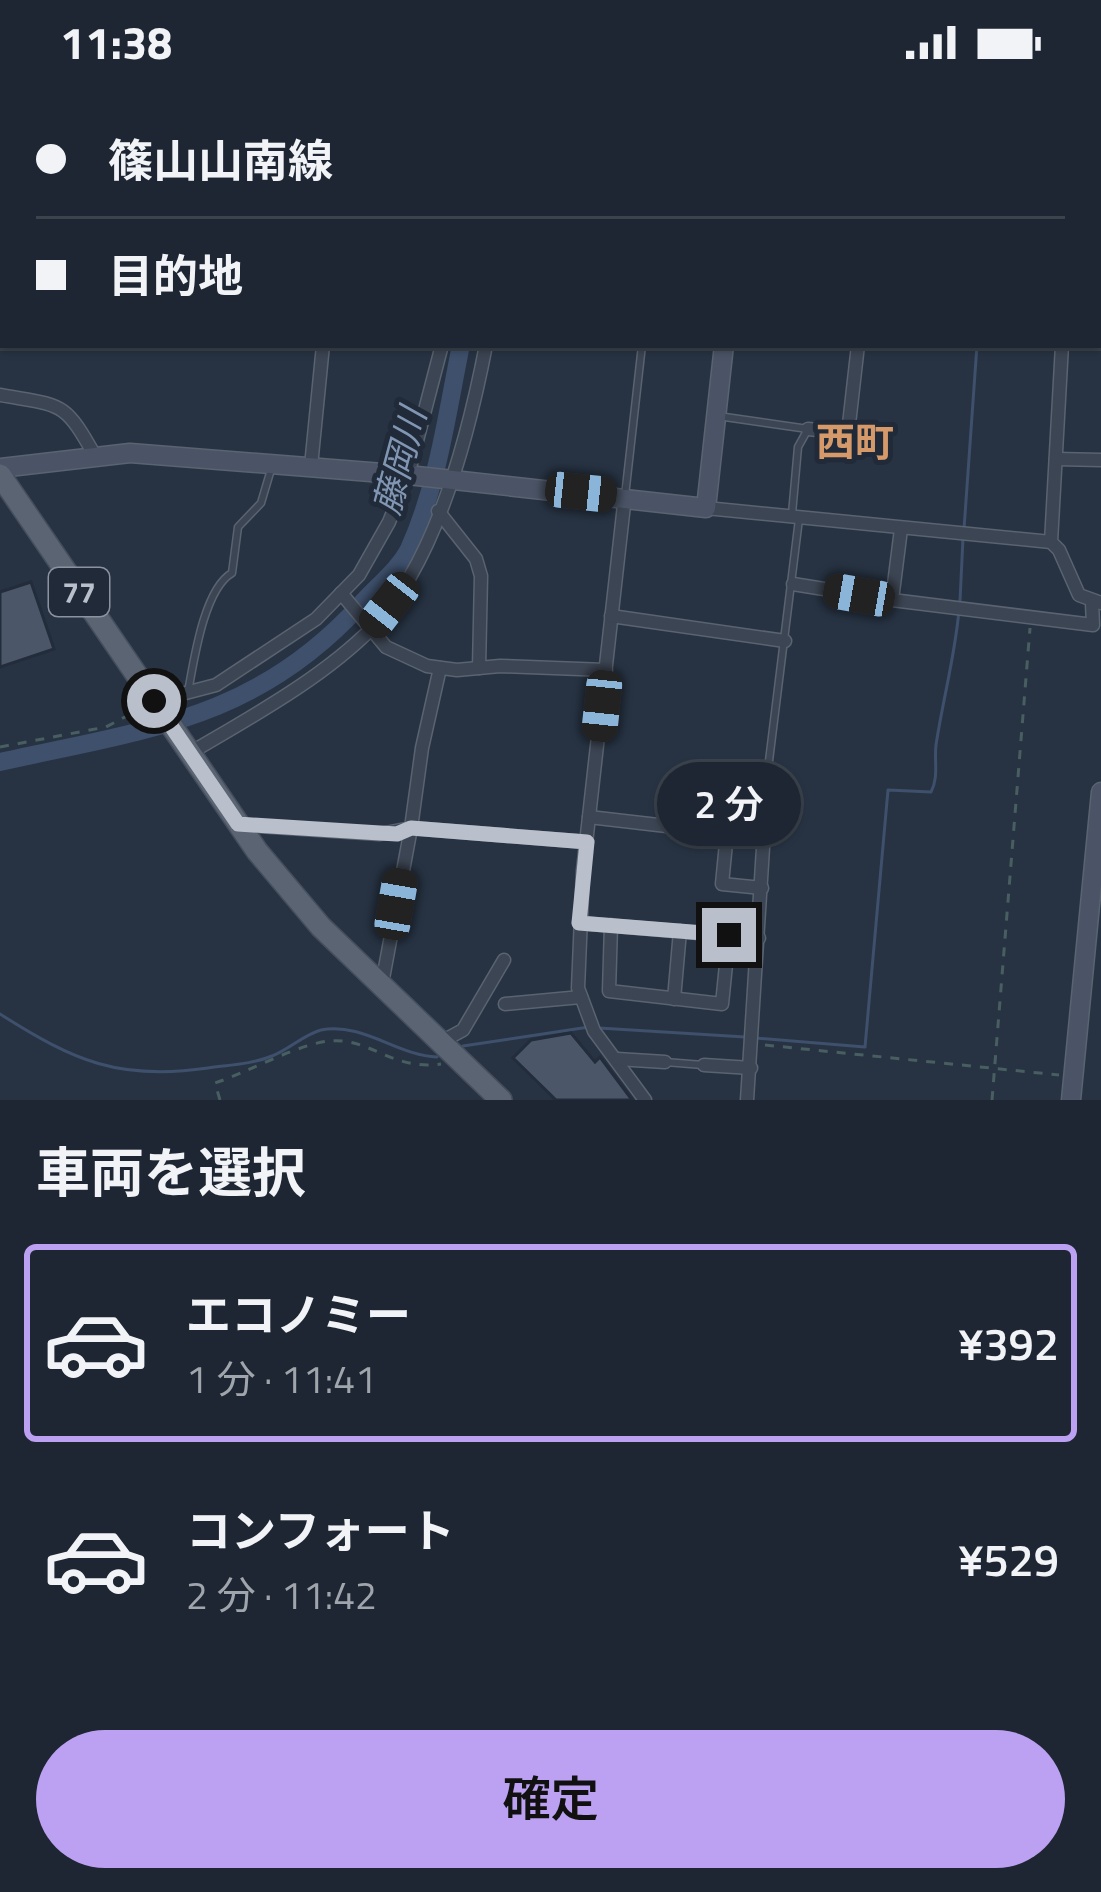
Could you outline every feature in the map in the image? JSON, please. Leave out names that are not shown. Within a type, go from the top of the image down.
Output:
[{"type":"main road","name":"77","points":[[0,471],[238,824],[321,927],[501,1100]]},
{"type":"street","points":[[311,466],[323,348]]},
{"type":"street","points":[[156,705],[217,685],[316,619],[359,575],[412,475],[441,348]]},
{"type":"street","points":[[186,749],[283,698],[371,626],[406,584],[438,511],[485,348]]},
{"type":"street","points":[[706,508],[724,348]]},
{"type":"street","points":[[808,428],[848,433],[858,348]]},
{"type":"street","points":[[1051,542],[1062,348]]},
{"type":"street","points":[[0,395],[65,410],[78,423],[94,456]]},
{"type":"street","points":[[0,471],[130,453],[273,462],[1051,542],[1079,595],[1097,603],[1093,625],[793,584]]},
{"type":"street","points":[[1056,459],[1101,460]]},
{"type":"street","points":[[625,496],[579,923],[581,998],[592,1026],[645,1100]]},
{"type":"street","points":[[438,511],[476,559],[481,576],[478,668]]},
{"type":"street","points":[[892,600],[902,529]]},
{"type":"street","points":[[343,595],[386,647],[414,661],[440,668],[606,670]]},
{"type":"street","points":[[611,616],[785,641]]},
{"type":"street","points":[[381,985],[440,668]]},
{"type":"street","points":[[747,1100],[768,769]]},
{"type":"street","points":[[1071,1100],[1101,792]]},
{"type":"street","points":[[589,817],[727,833],[722,884],[762,888]]},
{"type":"street","points":[[238,824],[397,834],[411,828],[587,842]]},
{"type":"street","points":[[579,923],[759,938]]},
{"type":"street","points":[[611,926],[609,991],[722,1004],[729,935]]},
{"type":"street","points":[[674,999],[680,931]]},
{"type":"street","points":[[441,1042],[463,1030],[504,960]]},
{"type":"street","points":[[506,1004],[581,998]]},
{"type":"street","points":[[617,1059],[665,1062]]},
{"type":"street","points":[[704,1065],[751,1068]]},
{"type":"lane","points":[[625,496],[642,348]]},
{"type":"lane","points":[[714,415],[808,428],[798,447],[793,584],[768,769]]},
{"type":"lane","points":[[188,692],[207,610],[220,580],[232,573],[238,527],[261,503],[273,462]]},
{"type":"lane","points":[[665,1062],[704,1065]]},
{"type":"path","points":[[992,1100],[1030,620]]},
{"type":"path","points":[[0,747],[106,728],[156,705]]},
{"type":"path","points":[[752,1038],[1073,1077]]},
{"type":"path","points":[[220,1100],[215,1083],[328,1040],[350,1042],[416,1068],[460,1060]]},
{"type":"building","points":[[31,582],[54,649],[0,667],[0,592]]},
{"type":"building","points":[[571,1033],[595,1062],[600,1057],[632,1100],[556,1100],[513,1058],[531,1040]]},
{"type":"waterway","name":"藤岡川","points":[[0,762],[150,729],[195,714],[239,697],[321,643],[409,549],[435,474],[460,348]]},
{"type":"waterway","points":[[964,529],[977,348]]},
{"type":"waterway","points":[[960,601],[963,538]]},
{"type":"waterway","points":[[755,1038],[865,1047],[888,790],[931,792],[959,610]]},
{"type":"waterway","points":[[0,1014],[75,1055],[148,1072],[257,1061],[315,1032],[336,1029],[437,1057]]},
{"type":"waterway","points":[[463,1046],[589,1027]]},
{"type":"waterway","points":[[599,1028],[745,1037]]},
{"type":"district","name":"西町","points":[[855,441]]},
{"type":"route","points":[[154,701],[238,824],[397,834],[411,828],[587,842],[579,923],[729,935]]}]
